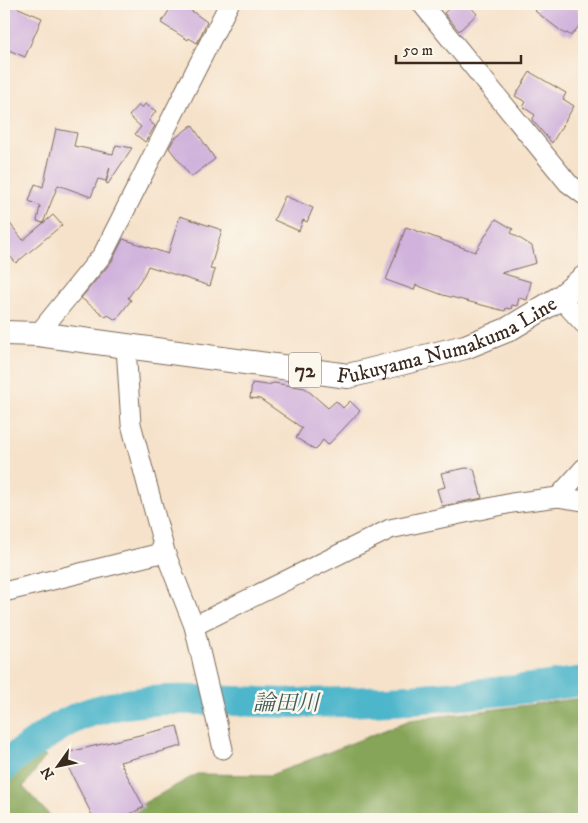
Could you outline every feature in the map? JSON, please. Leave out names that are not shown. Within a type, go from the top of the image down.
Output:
[{"type":"main road","name":"Fukuyama Numakuma Line","points":[[4,333],[38,334],[348,376],[465,347],[507,330],[560,298],[584,278]]},
{"type":"street","points":[[38,334],[103,254],[228,4]]},
{"type":"street","points":[[422,4],[568,183],[584,196]]},
{"type":"street","points":[[560,298],[584,324]]},
{"type":"street","points":[[126,346],[131,424],[165,552],[194,626],[223,749]]},
{"type":"street","points":[[558,497],[584,468]]},
{"type":"street","points":[[194,626],[390,529],[512,503],[558,497],[584,501]]},
{"type":"street","points":[[4,592],[165,552]]},
{"type":"green space","points":[[584,698],[584,819],[115,819],[197,774],[271,775],[410,720]]},
{"type":"green space","points":[[4,754],[46,756],[23,787],[53,819],[4,819]]},
{"type":"building","points":[[4,4],[9,4],[42,18],[25,57],[4,48]]},
{"type":"building","points":[[177,4],[182,4],[207,22],[197,43],[189,38],[188,40],[161,23],[170,9],[173,10]]},
{"type":"building","points":[[454,4],[468,4],[477,14],[459,31],[444,13]]},
{"type":"building","points":[[542,4],[571,4],[584,15],[584,20],[571,36],[567,33],[565,34],[535,11]]},
{"type":"building","points":[[530,72],[566,93],[563,99],[574,106],[552,143],[532,120],[535,115],[523,107],[526,102],[515,96]]},
{"type":"building","points":[[145,104],[156,111],[149,121],[155,126],[145,142],[135,134],[141,127],[129,116],[139,105],[142,108]]},
{"type":"building","points":[[192,125],[215,159],[191,177],[169,148],[174,139]]},
{"type":"building","points":[[56,129],[77,133],[74,146],[113,154],[116,145],[132,148],[108,184],[106,183],[110,167],[106,181],[98,179],[91,197],[58,185],[43,223],[37,221],[40,206],[29,201],[35,184],[43,187]]},
{"type":"building","points":[[285,196],[313,208],[307,222],[303,220],[299,231],[274,220]]},
{"type":"building","points":[[53,215],[62,225],[16,263],[4,249],[4,216],[23,240]]},
{"type":"building","points":[[180,216],[222,230],[210,269],[215,270],[210,286],[148,266],[128,298],[131,300],[116,320],[108,315],[106,317],[81,298],[112,261],[123,239],[168,254]]},
{"type":"building","points":[[496,219],[513,229],[511,233],[532,246],[536,263],[501,273],[531,282],[527,300],[519,298],[517,306],[512,305],[511,309],[506,308],[505,311],[443,295],[416,285],[414,290],[386,280],[406,227],[475,252]]},
{"type":"building","points":[[252,383],[267,385],[274,383],[305,388],[328,408],[336,401],[343,408],[350,401],[360,411],[328,445],[323,440],[316,450],[296,438],[302,428],[260,399],[250,398]]},
{"type":"building","points":[[466,468],[474,469],[482,498],[442,506],[437,489],[445,487],[441,473]]},
{"type":"building","points":[[177,726],[182,746],[120,762],[144,807],[120,819],[94,819],[66,763],[71,762],[69,752]]},
{"type":"waterway","name":"論田川","points":[[4,767],[10,760],[69,721],[91,712],[142,702],[168,700],[298,703],[370,701],[477,694],[584,681]]}]
